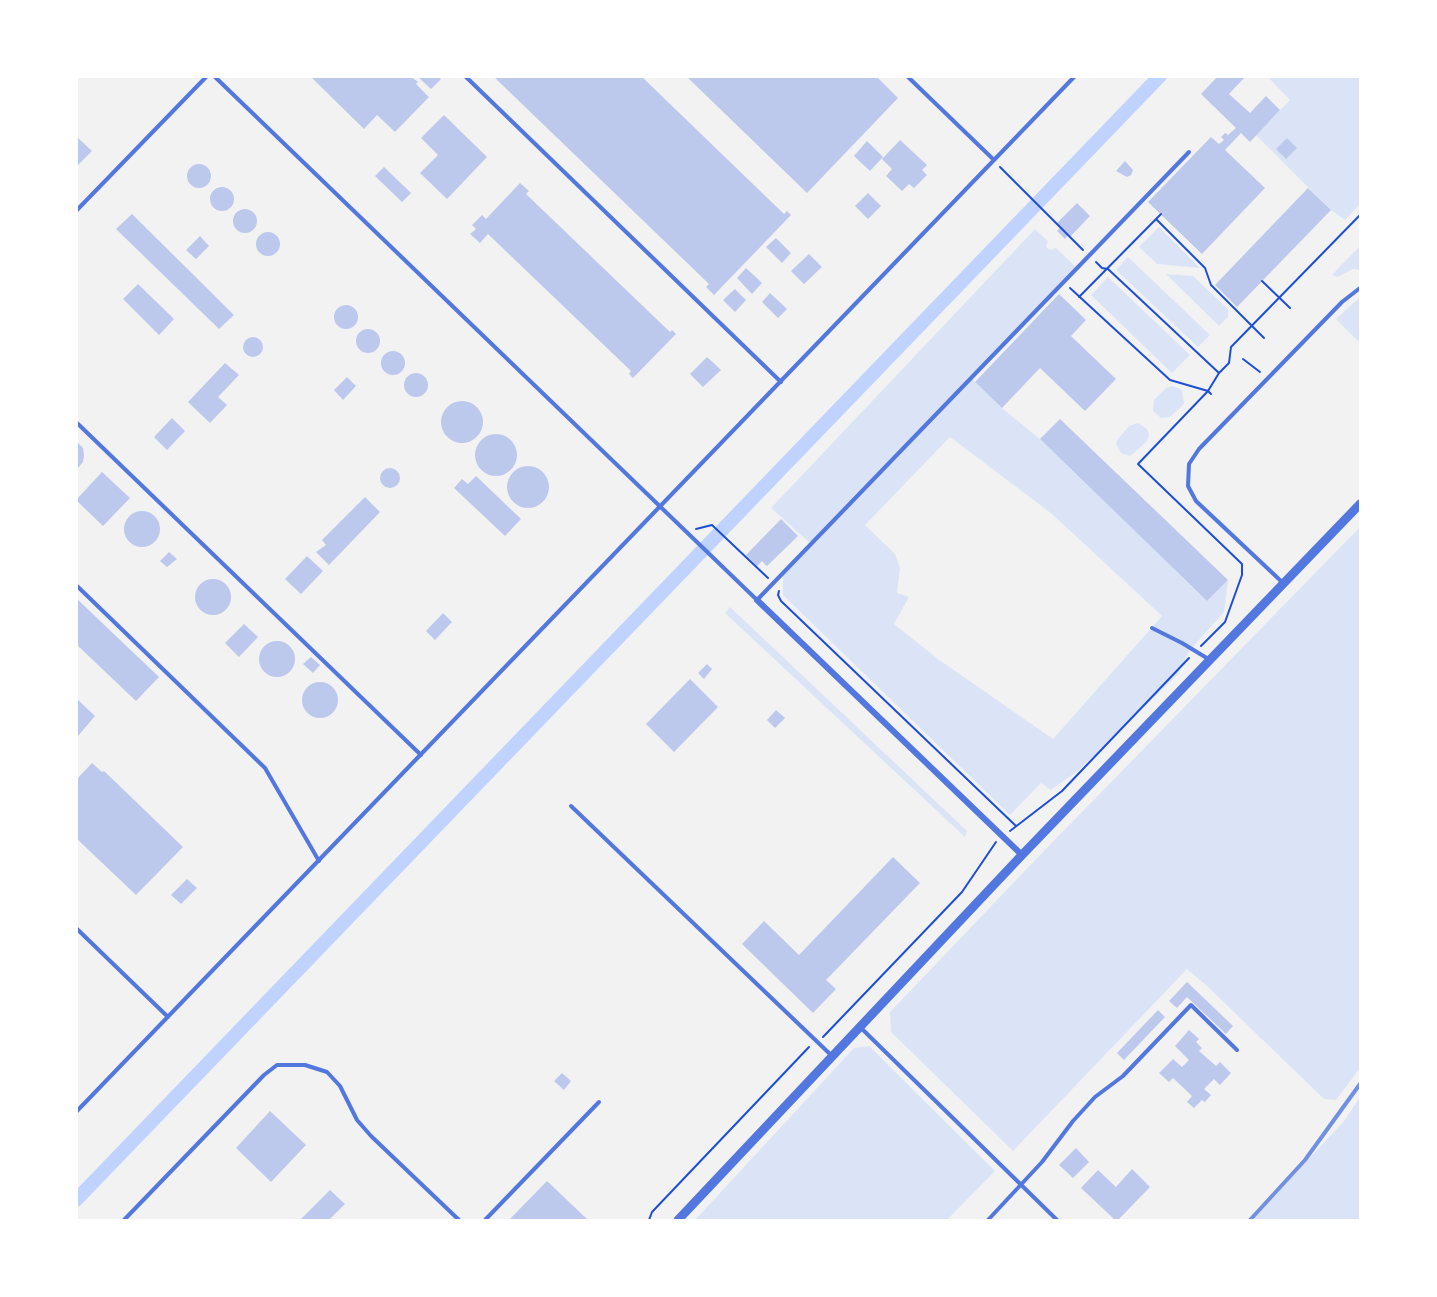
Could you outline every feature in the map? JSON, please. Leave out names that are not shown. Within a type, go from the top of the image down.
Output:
[{"type":"street","points":[[678,1221],[1022,855],[1360,504]]},
{"type":"street","points":[[757,600],[1022,855]]},
{"type":"lane","points":[[76,211],[207,76]]},
{"type":"lane","points":[[214,76],[757,600],[1189,152]]},
{"type":"lane","points":[[465,76],[781,382]]},
{"type":"lane","points":[[907,76],[994,160]]},
{"type":"lane","points":[[76,1112],[1075,76]]},
{"type":"lane","points":[[1283,584],[1196,501],[1190,492],[1187,479],[1189,464],[1194,454],[1342,302],[1360,288]]},
{"type":"lane","points":[[76,422],[421,755]]},
{"type":"lane","points":[[76,585],[265,768],[319,861]]},
{"type":"lane","points":[[1152,628],[1211,660]]},
{"type":"lane","points":[[571,806],[832,1055]]},
{"type":"lane","points":[[76,928],[168,1017]]},
{"type":"lane","points":[[988,1221],[1095,1097],[1123,1076],[1191,1005],[1237,1050]]},
{"type":"lane","points":[[859,1027],[1057,1221]]},
{"type":"lane","points":[[124,1221],[264,1075],[278,1065],[305,1065],[327,1072],[340,1086],[357,1120],[370,1136],[459,1221]]},
{"type":"lane","points":[[485,1221],[599,1102]]},
{"type":"path","points":[[994,160],[1088,256],[1102,268],[1108,269],[1219,374]]},
{"type":"path","points":[[1079,297],[1161,214]]},
{"type":"path","points":[[649,1221],[652,1212],[808,1047],[833,1028],[962,892],[994,844],[1062,791],[1225,622],[1242,575],[1242,564],[1138,464],[1209,392],[1219,374],[1229,363],[1232,347],[1360,214]]},
{"type":"path","points":[[1156,219],[1205,268],[1211,285],[1264,338]]},
{"type":"path","points":[[1262,281],[1290,308]]},
{"type":"path","points":[[1064,282],[1170,380],[1209,392]]},
{"type":"path","points":[[1244,359],[1268,378]]},
{"type":"path","points":[[686,532],[712,525],[779,590],[778,595],[781,601],[1016,826]]},
{"type":"shaded area","points":[[1268,77],[1360,77],[1360,204],[1345,220],[1331,210],[1256,135],[1290,100]]},
{"type":"shaded area","points":[[1159,227],[1200,268],[1157,264],[1139,247]]},
{"type":"shaded area","points":[[1035,229],[1048,241],[1046,247],[1050,250],[1056,248],[1077,268],[971,378],[1002,408],[1041,440],[1207,601],[1228,580],[1224,612],[1190,650],[1178,674],[1079,770],[1051,790],[1041,783],[1010,815],[783,595],[783,574],[811,544],[771,508]],"holes":[[[950,437],[1052,514],[1162,616],[1053,739],[938,659],[894,624],[909,597],[897,593],[900,568],[895,554],[865,525]]]},
{"type":"shaded area","points":[[1360,246],[1360,270],[1353,269],[1338,277],[1332,275]]},
{"type":"shaded area","points":[[1128,257],[1210,335],[1198,347],[1116,270]]},
{"type":"shaded area","points":[[1166,274],[1193,276],[1228,309],[1228,317],[1219,326]]},
{"type":"shaded area","points":[[1108,277],[1190,355],[1172,373],[1091,295]]},
{"type":"shaded area","points":[[1360,297],[1360,343],[1336,319]]},
{"type":"shaded area","points":[[1173,386],[1182,390],[1184,404],[1170,417],[1161,418],[1153,411],[1154,400],[1166,388]]},
{"type":"shaded area","points":[[1138,423],[1147,429],[1149,435],[1147,441],[1130,456],[1121,453],[1116,444],[1118,439],[1129,426]]},
{"type":"shaded area","points":[[1360,527],[1360,1068],[1336,1100],[1324,1099],[1187,969],[1013,1151],[891,1032],[890,1012]]},
{"type":"shaded area","points":[[730,607],[967,831],[965,837],[725,613]]},
{"type":"shaded area","points":[[869,1046],[995,1171],[947,1220],[695,1220],[854,1048]]},
{"type":"shaded area","points":[[1360,1097],[1360,1220],[1252,1220],[1344,1121]]},
{"type":"building","points":[[310,76],[414,76],[413,78],[418,82],[416,84],[429,97],[395,132],[377,115],[364,129]]},
{"type":"building","points":[[438,76],[441,79],[431,89],[419,78]]},
{"type":"building","points":[[493,76],[641,76],[784,214],[787,211],[791,215],[714,295],[706,287],[709,284]]},
{"type":"building","points":[[686,76],[876,76],[898,98],[807,193]]},
{"type":"building","points":[[1218,76],[1246,76],[1229,94],[1250,113],[1266,96],[1280,110],[1250,142],[1241,133],[1225,150],[1265,188],[1202,254],[1148,202],[1211,137],[1219,144],[1224,140],[1221,137],[1225,133],[1228,135],[1236,128],[1201,94]]},
{"type":"building","points":[[444,115],[487,157],[447,199],[420,173],[438,155],[421,138]]},
{"type":"building","points":[[76,136],[92,151],[76,167]]},
{"type":"building","points":[[1287,138],[1297,148],[1286,159],[1276,149]]},
{"type":"building","points":[[900,140],[927,165],[922,170],[927,175],[914,188],[909,184],[902,191],[886,176],[892,169],[882,159]]},
{"type":"building","points":[[867,141],[883,157],[870,171],[854,156]]},
{"type":"building","points":[[1125,161],[1133,170],[1127,177],[1116,171]]},
{"type":"building","points":[[199,164],[204,165],[210,171],[210,181],[204,187],[199,188],[194,187],[188,181],[187,176],[188,171],[194,165]]},
{"type":"building","points":[[384,167],[411,193],[402,202],[375,176]]},
{"type":"building","points":[[520,183],[529,191],[526,194],[670,332],[672,330],[676,334],[633,378],[629,374],[631,371],[488,234],[480,243],[470,234],[476,229],[472,225],[482,215],[486,219]]},
{"type":"building","points":[[222,187],[227,188],[233,194],[233,204],[227,210],[222,211],[217,210],[211,204],[210,199],[211,194],[217,188]]},
{"type":"building","points":[[1308,188],[1331,210],[1237,307],[1215,285]]},
{"type":"building","points":[[868,193],[881,206],[868,219],[855,206]]},
{"type":"building","points":[[1077,203],[1090,216],[1070,237],[1068,235],[1065,239],[1057,231],[1060,228],[1056,224]]},
{"type":"building","points":[[245,209],[250,210],[256,216],[256,226],[250,232],[245,233],[240,232],[234,226],[233,221],[234,216],[240,210]]},
{"type":"building","points":[[132,214],[234,315],[219,329],[116,229]]},
{"type":"building","points":[[268,232],[273,233],[279,239],[279,249],[273,255],[268,256],[263,255],[257,249],[256,244],[257,239],[263,233]]},
{"type":"building","points":[[200,236],[209,246],[196,259],[186,250]]},
{"type":"building","points":[[776,238],[791,253],[782,263],[766,247]]},
{"type":"building","points":[[809,254],[822,267],[804,284],[791,271]]},
{"type":"building","points":[[746,268],[762,283],[752,294],[737,278]]},
{"type":"building","points":[[138,284],[174,319],[159,335],[123,299]]},
{"type":"building","points":[[735,289],[746,300],[735,312],[723,300]]},
{"type":"building","points":[[770,293],[787,309],[778,318],[762,302]]},
{"type":"building","points":[[1059,294],[1086,320],[1071,336],[1116,379],[1085,411],[1040,368],[1002,408],[975,382]]},
{"type":"building","points":[[346,305],[351,306],[357,312],[357,322],[351,328],[346,329],[341,328],[335,322],[334,317],[335,312],[341,306]]},
{"type":"building","points":[[368,329],[373,330],[379,336],[379,346],[373,352],[368,353],[363,352],[357,346],[356,341],[357,336],[363,330]]},
{"type":"building","points":[[249,337],[257,337],[263,343],[263,351],[257,357],[249,357],[243,351],[243,343]]},
{"type":"building","points":[[393,351],[398,352],[404,358],[404,368],[398,374],[393,375],[388,374],[382,368],[381,363],[382,358],[388,352]]},
{"type":"building","points":[[707,357],[721,370],[703,387],[690,374]]},
{"type":"building","points":[[225,363],[239,375],[218,397],[227,405],[210,423],[188,402]]},
{"type":"building","points":[[416,373],[421,374],[427,380],[427,390],[421,396],[416,397],[411,396],[405,390],[404,385],[405,380],[411,374]]},
{"type":"building","points":[[347,377],[356,386],[343,400],[334,390]]},
{"type":"building","points":[[462,401],[477,407],[483,422],[477,437],[462,443],[447,437],[441,422],[447,407]]},
{"type":"building","points":[[172,418],[185,431],[167,450],[154,437]]},
{"type":"building","points":[[1060,419],[1228,580],[1207,601],[1040,439]]},
{"type":"building","points":[[496,434],[511,440],[517,455],[511,470],[496,476],[481,470],[475,455],[481,440]]},
{"type":"building","points":[[76,441],[83,448],[84,455],[83,462],[76,470]]},
{"type":"building","points":[[528,466],[543,472],[549,487],[543,502],[528,508],[513,502],[507,487],[513,472]]},
{"type":"building","points":[[390,468],[397,471],[400,478],[397,485],[390,488],[383,485],[380,478],[383,471]]},
{"type":"building","points":[[102,472],[130,498],[103,526],[76,500]]},
{"type":"building","points":[[476,476],[521,519],[505,536],[454,488],[462,479],[468,484]]},
{"type":"building","points":[[365,497],[380,512],[329,565],[316,552],[326,545],[322,540]]},
{"type":"building","points":[[142,511],[155,516],[160,529],[155,542],[142,547],[129,542],[124,529],[129,516]]},
{"type":"building","points":[[781,519],[798,536],[767,566],[762,561],[757,566],[746,555]]},
{"type":"building","points":[[169,552],[177,559],[167,567],[160,561]]},
{"type":"building","points":[[307,556],[323,571],[301,594],[285,579]]},
{"type":"building","points":[[213,579],[226,584],[231,597],[226,610],[213,615],[200,610],[195,597],[200,584]]},
{"type":"building","points":[[76,598],[159,677],[136,701],[76,644]]},
{"type":"building","points":[[443,613],[452,622],[435,640],[426,631]]},
{"type":"building","points":[[244,624],[258,637],[239,657],[225,643]]},
{"type":"building","points":[[277,641],[290,646],[295,659],[290,672],[277,677],[264,672],[259,659],[264,646]]},
{"type":"building","points":[[311,657],[320,665],[313,673],[303,664]]},
{"type":"building","points":[[707,664],[712,669],[704,679],[698,673]]},
{"type":"building","points":[[690,679],[718,707],[674,752],[646,724]]},
{"type":"building","points":[[320,682],[333,687],[338,700],[333,713],[320,718],[307,713],[302,700],[307,687]]},
{"type":"building","points":[[76,698],[95,716],[78,736],[76,734]]},
{"type":"building","points":[[776,710],[785,718],[775,728],[767,720]]},
{"type":"building","points":[[92,763],[102,772],[104,771],[183,847],[136,895],[76,838],[76,780]]},
{"type":"building","points":[[893,857],[920,883],[826,980],[836,989],[813,1013],[742,944],[764,921],[799,955]]},
{"type":"building","points":[[187,879],[197,888],[181,904],[171,895]]},
{"type":"building","points":[[1187,982],[1233,1026],[1226,1034],[1187,997],[1177,1008],[1169,1001]]},
{"type":"building","points":[[1158,1010],[1165,1017],[1124,1060],[1117,1053]]},
{"type":"building","points":[[1189,1030],[1199,1039],[1196,1042],[1202,1048],[1199,1051],[1216,1066],[1220,1062],[1231,1073],[1220,1085],[1214,1079],[1204,1089],[1211,1095],[1205,1102],[1202,1100],[1194,1108],[1187,1102],[1192,1096],[1173,1078],[1169,1082],[1159,1073],[1173,1059],[1182,1067],[1189,1060],[1175,1046]]},
{"type":"building","points":[[562,1073],[571,1081],[564,1090],[554,1081]]},
{"type":"building","points":[[270,1111],[306,1145],[271,1182],[236,1148]]},
{"type":"building","points":[[1076,1148],[1089,1162],[1073,1178],[1059,1165]]},
{"type":"building","points":[[1132,1169],[1150,1187],[1118,1220],[1115,1220],[1081,1188],[1098,1170],[1116,1187]]},
{"type":"building","points":[[547,1181],[588,1220],[509,1220]]},
{"type":"building","points":[[330,1190],[345,1204],[329,1220],[300,1220]]},
{"type":"waterway","points":[[76,1200],[1160,76]]},
{"type":"railway","points":[[1250,1220],[1305,1160],[1360,1084]]}]
